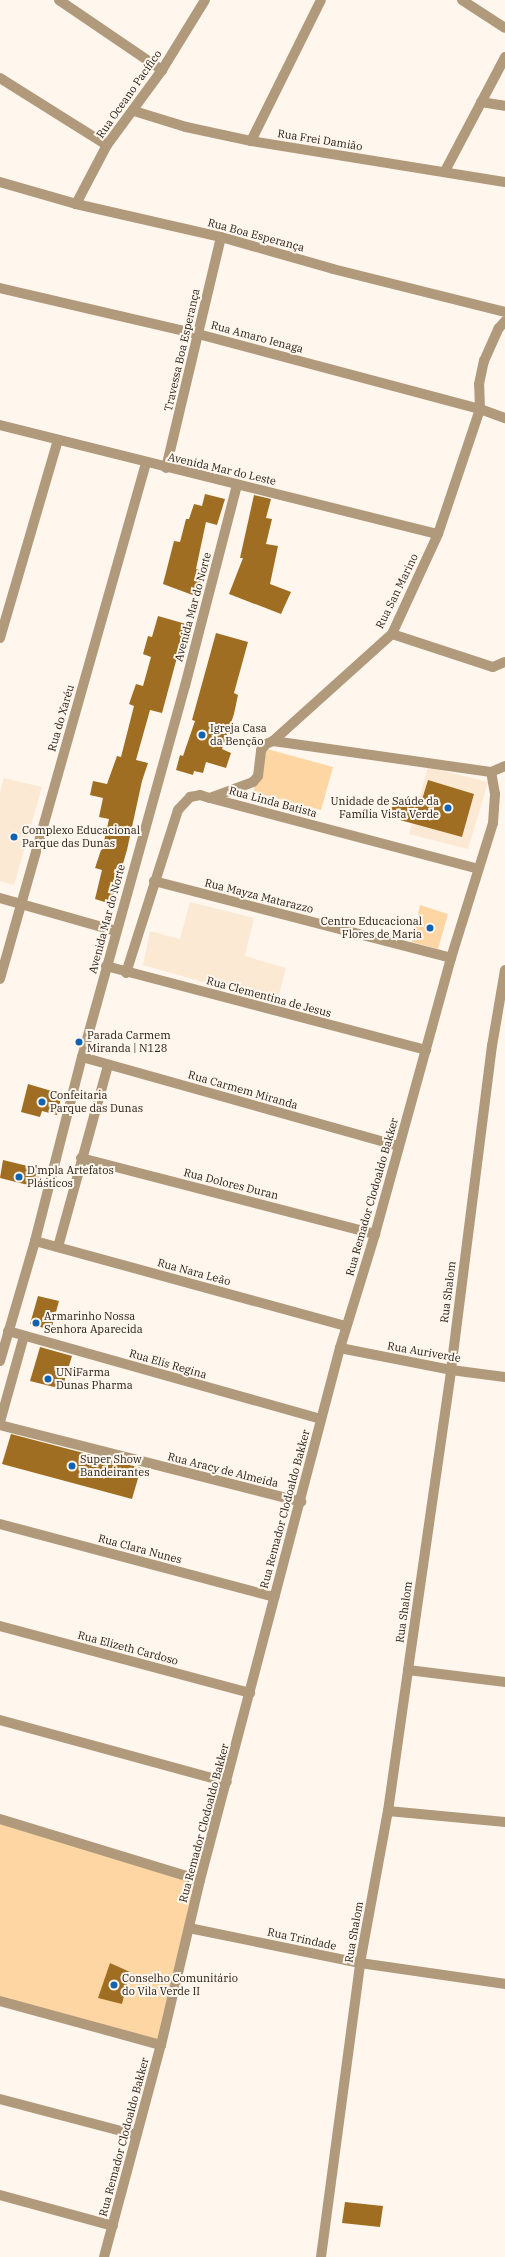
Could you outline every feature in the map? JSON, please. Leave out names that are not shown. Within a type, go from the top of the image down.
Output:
[{"type":"street","points":[[59,0],[162,70]]},
{"type":"street","name":"Rua Oceano Pacífico","points":[[76,204],[107,145],[134,111],[162,70],[205,0]]},
{"type":"street","points":[[251,141],[321,0]]},
{"type":"street","points":[[462,0],[505,28]]},
{"type":"street","points":[[445,171],[505,57]]},
{"type":"street","points":[[0,78],[107,145]]},
{"type":"street","points":[[481,102],[505,106]]},
{"type":"street","name":"Rua Frei Damião","points":[[134,111],[186,127],[251,141],[445,171],[505,182]]},
{"type":"street","name":"Rua Boa Esperança","points":[[0,182],[76,204],[221,237],[333,269],[505,312]]},
{"type":"street","name":"Travessa Boa Esperança","points":[[166,468],[221,237]]},
{"type":"street","name":"Rua Amaro Ienaga","points":[[0,288],[198,334],[480,409],[505,418]]},
{"type":"street","name":"Rua San Marino","points":[[205,796],[253,782],[260,770],[261,750],[266,744],[273,741],[392,634],[438,534],[480,409],[479,384],[484,361],[496,333],[505,321]]},
{"type":"street","name":"Avenida Mar do Leste","points":[[0,425],[166,468],[438,534]]},
{"type":"street","points":[[0,638],[58,440]]},
{"type":"street","name":"Rua do Xaréu","points":[[0,979],[146,463]]},
{"type":"street","name":"Avenida Mar do Norte","points":[[0,1361],[35,1241],[106,966],[185,686],[237,485]]},
{"type":"street","points":[[392,634],[493,667],[505,662]]},
{"type":"street","points":[[273,741],[491,772],[505,766]]},
{"type":"street","name":"Rua Remador Clodoaldo Bakker","points":[[104,2257],[161,2045],[200,1880],[227,1782],[274,1597],[301,1502],[340,1348],[375,1234],[451,958],[493,823],[495,794],[491,772]]},
{"type":"street","points":[[126,973],[178,810],[190,797],[205,796]]},
{"type":"street","name":"Rua Linda Batista","points":[[205,796],[478,869]]},
{"type":"street","name":"Rua Mayza Matarazzo","points":[[154,882],[451,958]]},
{"type":"street","points":[[0,898],[116,931]]},
{"type":"street","name":"Rua Clementina de Jesus","points":[[106,966],[126,973],[426,1050]]},
{"type":"street","name":"Rua Shalom","points":[[321,2257],[360,1963],[388,1811],[451,1370],[492,1046],[505,970]]},
{"type":"street","name":"Rua Carmem Miranda","points":[[82,1057],[399,1146]]},
{"type":"street","points":[[58,1247],[81,1158],[108,1064]]},
{"type":"street","name":"Rua Dolores Duran","points":[[81,1158],[375,1234]]},
{"type":"street","name":"Rua Nara Leão","points":[[35,1241],[346,1326]]},
{"type":"street","name":"Rua Elis Regina","points":[[8,1331],[321,1419]]},
{"type":"street","points":[[0,1424],[24,1336]]},
{"type":"street","name":"Rua Auriverde","points":[[340,1348],[451,1370],[505,1377]]},
{"type":"street","name":"Rua Aracy de Almeida","points":[[0,1424],[301,1502]]},
{"type":"street","name":"Rua Clara Nunes","points":[[0,1524],[274,1597]]},
{"type":"street","name":"Rua Elizeth Cardoso","points":[[0,1626],[250,1693]]},
{"type":"street","points":[[408,1670],[505,1682]]},
{"type":"street","points":[[0,1720],[227,1782]]},
{"type":"street","points":[[388,1811],[505,1822]]},
{"type":"street","points":[[0,1819],[200,1880]]},
{"type":"street","name":"Rua Trindade","points":[[189,1928],[360,1963],[505,1984]]},
{"type":"street","points":[[0,2001],[161,2045]]},
{"type":"street","points":[[0,2099],[136,2135]]},
{"type":"street","points":[[0,2195],[113,2226]]},
{"type":"shaded area","points":[[267,749],[333,767],[321,810],[253,792]]},
{"type":"shaded area","name":"Unidade de Saúde da Família Vista Verde","points":[[428,767],[488,782],[468,849],[409,834]]},
{"type":"shaded area","name":"Complexo Educacional Parque das Dunas","points":[[4,778],[42,787],[14,885],[0,881],[0,792]]},
{"type":"shaded area","points":[[190,902],[254,918],[245,956],[286,968],[277,1003],[143,965],[150,931],[180,939]]},
{"type":"shaded area","name":"Centro Educacional Flores de Maria","points":[[420,905],[448,914],[438,949],[412,942]]},
{"type":"shaded area","points":[[0,1820],[200,1880],[161,2045],[0,1998]]},
{"type":"building","points":[[205,494],[225,499],[217,525],[206,522],[196,569],[206,572],[198,597],[163,584],[174,541],[180,542],[186,519],[189,519],[194,504],[202,506]]},
{"type":"building","points":[[254,495],[271,499],[266,518],[272,519],[266,544],[278,546],[270,584],[291,592],[281,614],[229,594],[243,558],[240,558]]},
{"type":"building","points":[[158,616],[186,624],[162,713],[150,710],[136,760],[148,763],[142,781],[127,850],[111,904],[95,899],[102,870],[95,868],[102,850],[109,819],[99,817],[103,798],[90,795],[93,781],[107,784],[117,756],[121,757],[134,706],[129,704],[136,684],[143,686],[151,657],[143,654],[148,636],[152,637]]},
{"type":"building","points":[[216,633],[248,642],[234,693],[238,695],[234,714],[222,749],[231,753],[226,768],[206,762],[203,773],[194,771],[193,775],[176,770],[180,755],[183,756],[195,721],[192,720]]},
{"type":"building","points":[[428,780],[474,794],[462,837],[389,817],[394,799],[420,806]]},
{"type":"building","name":"Confeitaria Parque das Dunas","points":[[28,1084],[62,1094],[57,1115],[42,1111],[40,1117],[21,1112]]},
{"type":"building","name":"D'mpla Artefatos Plásticos","points":[[3,1160],[40,1169],[36,1187],[0,1178]]},
{"type":"building","points":[[38,1296],[59,1301],[51,1330],[30,1324]]},
{"type":"building","points":[[40,1347],[72,1356],[62,1389],[30,1381]]},
{"type":"building","name":"Super Show Bandeirantes","points":[[11,1434],[141,1468],[132,1499],[2,1464]]},
{"type":"building","name":"Conselho Comunitário do Vila Verde II","points":[[110,1963],[130,1972],[122,2004],[98,1998]]},
{"type":"building","points":[[345,2202],[383,2206],[380,2227],[342,2223]]},
{"type":"place","name":"Igreja Casa da Benção","points":[[202,735]]},
{"type":"place","name":"Unidade de Saúde da Família Vista Verde","points":[[448,808]]},
{"type":"place","name":"Complexo Educacional Parque das Dunas","points":[[14,837]]},
{"type":"place","name":"Centro Educacional Flores de Maria","points":[[430,928]]},
{"type":"place","name":"Parada Carmem Miranda | N128","points":[[79,1042]]},
{"type":"place","name":"Confeitaria Parque das Dunas","points":[[42,1102]]},
{"type":"place","name":"D'mpla Artefatos Plásticos","points":[[19,1177]]},
{"type":"place","name":"Armarinho Nossa Senhora Aparecida","points":[[36,1323]]},
{"type":"place","name":"UNiFarma Dunas Pharma","points":[[48,1379]]},
{"type":"place","name":"Super Show Bandeirantes","points":[[72,1466]]},
{"type":"place","name":"Conselho Comunitário do Vila Verde II","points":[[114,1985]]}]
